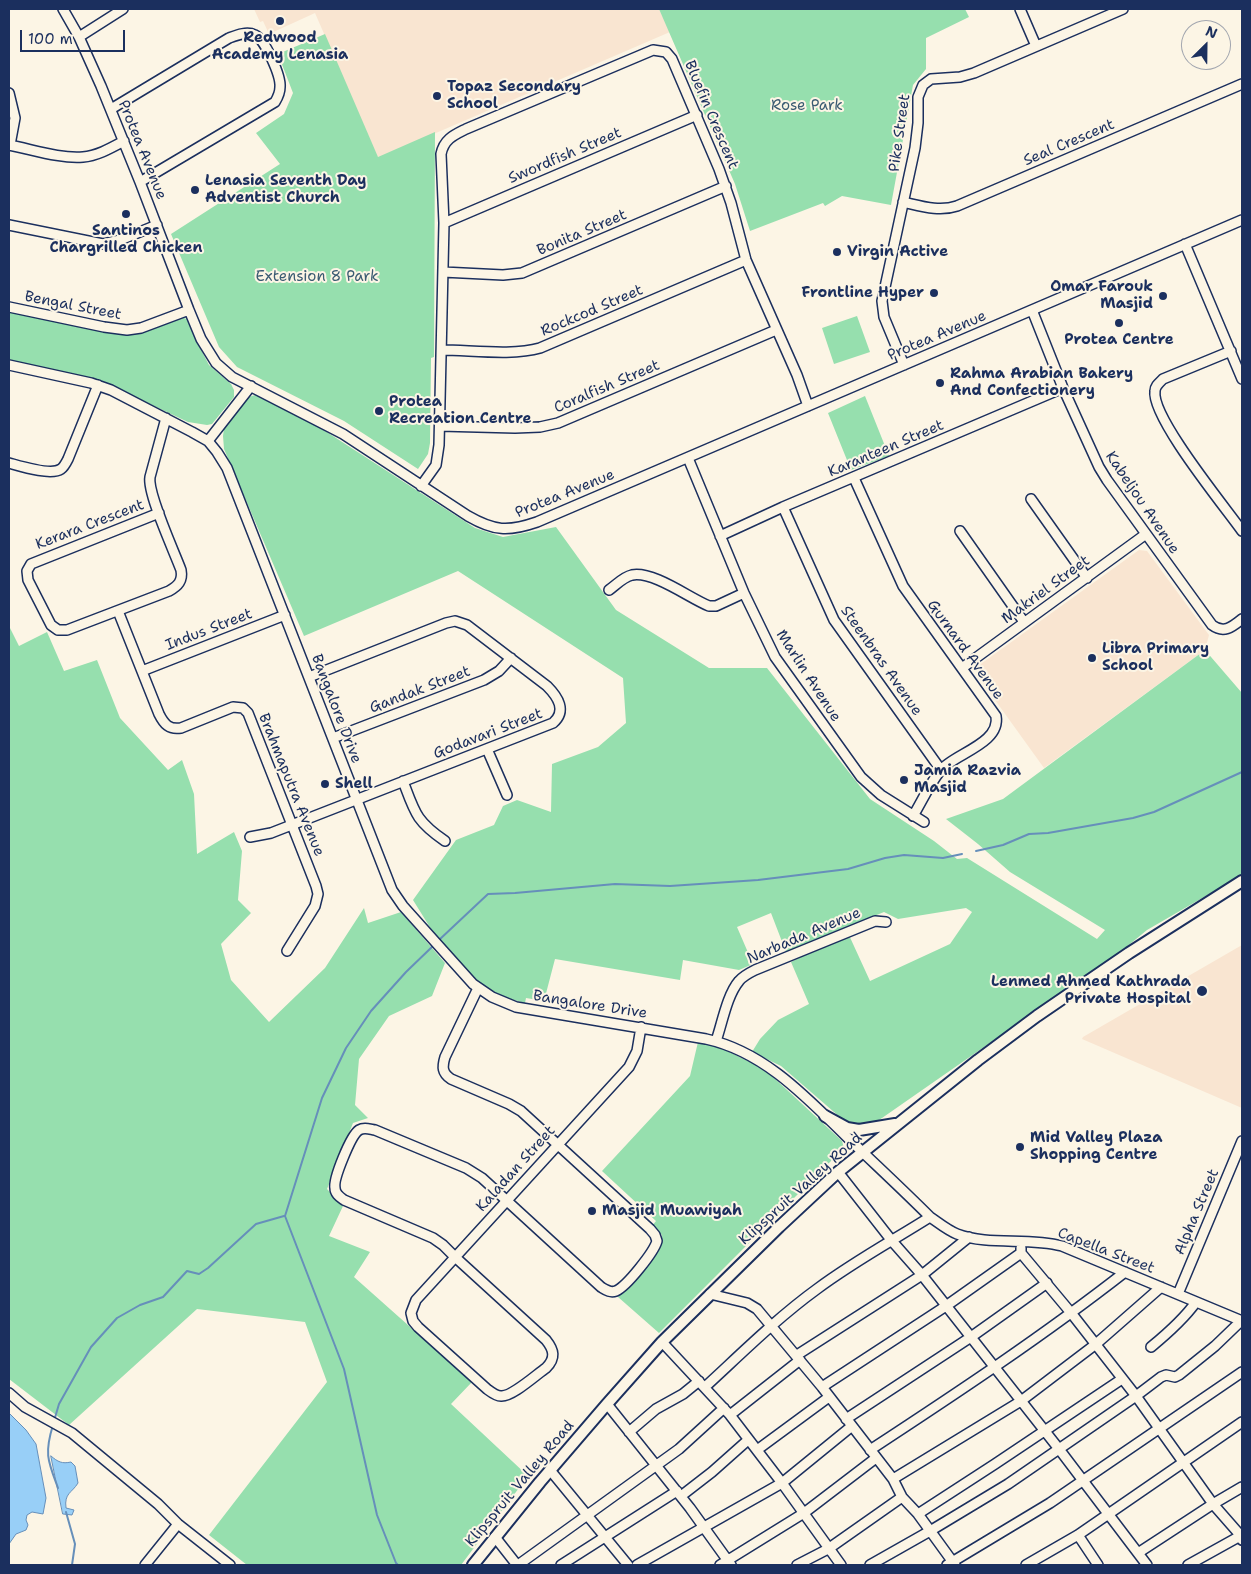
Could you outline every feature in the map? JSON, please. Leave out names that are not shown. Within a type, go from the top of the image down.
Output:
[{"type":"main road","name":"Klipspruit Valley Road","points":[[473,1565],[550,1470],[662,1342],[838,1172],[1037,1016],[1129,953],[1242,881]]},
{"type":"main road","name":"Klipspruit Valley Road","points":[[1209,903],[1242,889]]},
{"type":"main road","points":[[825,1116],[847,1128],[856,1130],[898,1124]]},
{"type":"street","name":"Protea Avenue","points":[[63,9],[79,37],[111,109],[189,310],[201,339],[216,363],[232,377],[343,434],[421,486],[477,521],[493,528],[506,530],[520,528],[536,522],[1242,220]]},
{"type":"street","points":[[79,37],[123,9]]},
{"type":"street","points":[[1020,9],[1036,46]]},
{"type":"street","name":"Pike Street","points":[[904,365],[884,317],[882,296],[915,148],[918,123],[918,97],[922,85],[930,79],[960,77],[974,73],[1123,9]]},
{"type":"street","points":[[111,109],[220,43],[237,35],[249,33],[258,36],[274,65],[280,83],[280,94],[275,102],[140,182]]},
{"type":"street","name":"Bluefin Crescent","points":[[421,486],[436,465],[439,451],[444,223],[442,149],[450,137],[466,129],[653,50],[666,52],[672,58],[697,115],[726,186],[746,260],[808,406]]},
{"type":"street","name":"Seal Crescent","points":[[902,202],[936,208],[957,206],[1242,84]]},
{"type":"street","points":[[9,93],[15,118],[9,145],[62,156],[82,157],[124,142]]},
{"type":"street","name":"Swordfish Street","points":[[444,223],[697,115]]},
{"type":"street","name":"Bonita Street","points":[[443,272],[503,275],[522,273],[726,186]]},
{"type":"street","points":[[9,225],[103,244],[120,240],[157,225]]},
{"type":"street","points":[[1185,244],[1242,379]]},
{"type":"street","name":"Rockcod Street","points":[[442,350],[525,351],[540,348],[746,260]]},
{"type":"street","name":"Bengal Street","points":[[9,307],[112,328],[134,330],[189,310]]},
{"type":"street","name":"Kabeljou Avenue","points":[[1032,310],[1063,388],[1102,473],[1208,620],[1216,628],[1224,630],[1242,619]]},
{"type":"street","name":"Coralfish Street","points":[[440,426],[515,428],[558,424],[776,330]]},
{"type":"street","points":[[1231,352],[1163,379],[1156,386],[1155,397],[1166,425],[1175,439],[1242,531]]},
{"type":"street","name":"Bangalore Drive","points":[[9,366],[98,385],[208,441],[218,452],[227,468],[392,890],[403,906],[441,950],[478,988],[516,1007],[716,1041],[739,1050],[764,1064],[825,1116],[863,1153]]},
{"type":"street","points":[[9,463],[48,471],[62,469],[68,459],[98,385]]},
{"type":"street","points":[[208,441],[251,386]]},
{"type":"street","name":"Karanteen Street","points":[[720,536],[783,507],[1063,388]]},
{"type":"street","points":[[159,513],[152,496],[149,481],[166,418]]},
{"type":"street","name":"Marlin Avenue","points":[[688,458],[744,593],[775,656],[850,763],[874,790],[924,822]]},
{"type":"street","name":"Gurnard Avenue","points":[[854,478],[903,586],[996,716],[996,726],[989,736],[941,770],[913,816]]},
{"type":"street","points":[[1031,499],[1087,578]]},
{"type":"street","name":"Steenbras Avenue","points":[[783,507],[834,620],[941,770]]},
{"type":"street","name":"Kerara Crescent","points":[[159,513],[182,575],[180,582],[174,588],[118,610],[67,630],[58,630],[51,625],[28,580],[28,567],[36,561],[159,513]]},
{"type":"street","points":[[960,531],[1024,622]]},
{"type":"street","name":"Makriel Street","points":[[962,668],[1146,534]]},
{"type":"street","points":[[609,590],[626,578],[636,575],[658,580],[710,606],[716,606],[744,593]]},
{"type":"street","name":"Brahmaputra Avenue","points":[[118,610],[162,721],[170,728],[181,728],[233,707],[240,707],[246,710],[252,721],[318,894],[315,906],[287,951]]},
{"type":"street","name":"Indus Street","points":[[142,671],[285,615]]},
{"type":"street","name":"Godavari Street","points":[[250,837],[265,836],[487,749],[553,723],[560,715],[559,703],[552,691],[467,625],[455,621],[308,677]]},
{"type":"street","name":"Gandak Street","points":[[333,738],[484,680],[499,672],[511,658]]},
{"type":"street","points":[[487,749],[507,795]]},
{"type":"street","points":[[403,781],[412,806],[424,826],[445,841]]},
{"type":"street","name":"Narbada Avenue","points":[[716,1041],[731,996],[739,981],[744,977],[755,970],[875,921],[886,922]]},
{"type":"street","points":[[455,1257],[433,1238],[344,1200],[339,1196],[335,1188],[335,1180],[356,1133],[364,1128],[375,1130],[466,1168],[482,1178],[601,1287],[609,1291],[615,1291],[627,1282],[656,1245],[657,1241],[655,1234],[528,1116],[515,1107],[456,1081],[445,1074],[443,1067],[445,1057],[478,988]]},
{"type":"street","name":"Kaladan Street","points":[[455,1257],[546,1340],[553,1350],[552,1360],[546,1368],[512,1392],[502,1396],[498,1396],[487,1389],[418,1327],[412,1316],[413,1305],[455,1257],[629,1066],[637,1051],[641,1027]]},
{"type":"street","name":"Alpha Street","points":[[1178,1294],[1242,1141]]},
{"type":"street","name":"Capella Street","points":[[863,1153],[930,1217],[949,1230],[969,1237],[1020,1240],[1062,1246],[1242,1321]]},
{"type":"street","points":[[838,1172],[1045,1431],[1147,1565]]},
{"type":"street","points":[[629,1432],[656,1409],[702,1384],[815,1290],[845,1268],[930,1217]]},
{"type":"street","points":[[496,1537],[517,1565],[656,1467],[798,1358],[922,1275],[969,1237]]},
{"type":"street","points":[[1020,1240],[1022,1253],[1096,1344],[1160,1427],[1213,1504],[1242,1537],[1188,1565]]},
{"type":"street","points":[[822,1386],[946,1306],[1022,1253]]},
{"type":"street","points":[[870,1450],[995,1368],[1072,1314],[1125,1272]]},
{"type":"street","points":[[637,1565],[782,1483],[849,1422],[1048,1283]]},
{"type":"street","points":[[893,1479],[1021,1401],[1096,1344],[1161,1287]]},
{"type":"street","points":[[710,1294],[740,1300],[752,1305],[772,1326],[822,1386],[893,1479],[902,1497],[918,1514],[951,1564],[1083,1481],[1242,1372]]},
{"type":"street","points":[[1151,1347],[1183,1318],[1196,1302]]},
{"type":"street","points":[[870,1565],[1008,1484],[1164,1376],[1175,1377],[1179,1375],[1242,1321]]},
{"type":"street","points":[[662,1342],[727,1412],[782,1483],[841,1565]]},
{"type":"street","points":[[918,1514],[1122,1378]]},
{"type":"street","points":[[9,1393],[25,1407],[72,1433],[158,1504],[178,1524],[230,1565]]},
{"type":"street","points":[[757,1450],[830,1397]]},
{"type":"street","points":[[607,1404],[679,1494],[704,1528],[726,1564],[804,1513],[876,1458]]},
{"type":"street","points":[[1026,1565],[1078,1535],[1242,1422]]},
{"type":"street","points":[[561,1565],[605,1536],[679,1494],[712,1472],[748,1440]]},
{"type":"street","points":[[550,1470],[628,1565]]},
{"type":"street","points":[[1138,1553],[1242,1487]]},
{"type":"street","points":[[797,1565],[828,1549],[902,1497]]},
{"type":"street","points":[[145,1565],[178,1524]]},
{"type":"street","points":[[1078,1535],[1098,1565]]},
{"type":"shaded area","name":"Topaz Secondary School","points":[[254,9],[659,9],[670,32],[378,158],[315,13],[269,34],[263,21],[260,22]]},
{"type":"shaded area","name":"Libra Primary School","points":[[1139,550],[1147,551],[1209,635],[1205,650],[1044,768],[977,675],[978,666]]},
{"type":"shaded area","name":"Lenmed Ahmed Kathrada Private Hospital","points":[[1242,945],[1242,1108],[1082,1039],[1083,1037]]},
{"type":"green space","name":"Rose Park","points":[[659,9],[965,9],[969,17],[926,38],[926,69],[913,85],[891,205],[842,196],[825,206],[823,203],[750,231],[735,184]]},
{"type":"green space","name":"Extension 8 Park","points":[[325,34],[378,157],[435,132],[434,357],[431,358],[430,443],[428,454],[418,469],[344,421],[237,367],[219,347],[171,234],[280,164],[256,133],[284,114],[293,93],[278,54]]},
{"type":"green space","points":[[9,310],[121,334],[145,331],[181,317],[187,319],[209,365],[231,384],[234,390],[234,397],[212,424],[207,425],[188,422],[120,390],[9,362]]},
{"type":"green space","points":[[857,316],[870,352],[834,364],[822,328]]},
{"type":"green space","points":[[255,395],[263,396],[319,427],[475,528],[503,537],[556,527],[616,610],[709,668],[767,668],[870,799],[934,841],[957,859],[967,858],[1097,939],[1105,930],[1010,872],[946,819],[1003,799],[1205,650],[1242,693],[1242,875],[1147,930],[1119,953],[867,1127],[849,1125],[781,1066],[752,1052],[760,1039],[778,1020],[809,1004],[791,962],[848,933],[870,981],[950,944],[972,912],[966,908],[898,919],[884,912],[786,952],[771,913],[737,927],[753,964],[739,970],[683,960],[680,980],[555,959],[544,1001],[526,998],[525,1003],[492,992],[478,983],[431,929],[413,900],[456,840],[494,825],[503,806],[517,800],[551,812],[552,764],[598,747],[626,723],[623,678],[458,571],[304,636],[224,449],[224,429],[245,400]]},
{"type":"green space","points":[[865,396],[889,456],[851,470],[828,413]]},
{"type":"green space","points":[[9,626],[19,646],[47,632],[64,671],[97,660],[120,718],[168,770],[182,760],[194,794],[197,854],[234,832],[242,851],[238,900],[251,913],[221,944],[231,980],[269,1022],[325,968],[364,908],[368,923],[401,912],[445,963],[432,996],[389,1016],[359,1059],[355,1105],[368,1118],[353,1123],[327,1189],[343,1206],[329,1236],[370,1252],[354,1277],[472,1382],[451,1404],[528,1476],[461,1565],[247,1565],[209,1535],[327,1382],[305,1322],[197,1309],[69,1425],[9,1379]]},
{"type":"green space","points":[[698,1042],[721,1048],[754,1064],[772,1076],[842,1141],[844,1148],[659,1333],[618,1297],[659,1247],[662,1235],[652,1226],[656,1221],[602,1171],[690,1076]]},
{"type":"water","points":[[9,1413],[26,1430],[36,1444],[46,1498],[43,1514],[32,1512],[27,1515],[28,1525],[26,1530],[16,1534],[9,1544]]},
{"type":"water","points":[[51,1456],[60,1462],[71,1462],[75,1466],[78,1483],[66,1499],[66,1508],[74,1510],[72,1515],[63,1514]]},
{"type":"waterway","points":[[976,851],[1003,845],[1029,834],[1048,833],[1133,818],[1154,812],[1242,772]]},
{"type":"waterway","points":[[439,940],[488,894],[615,884],[670,886],[758,880],[848,869],[885,858],[904,855],[943,858],[962,854]]},
{"type":"waterway","points":[[398,1565],[377,1515],[344,1369],[285,1216],[322,1098],[346,1048],[371,1011],[406,972],[434,945]]},
{"type":"waterway","points":[[54,1421],[59,1404],[91,1347],[117,1318],[140,1305],[163,1297],[187,1271],[199,1274],[208,1268],[256,1224],[284,1216]]},
{"type":"waterway","points":[[53,1425],[48,1457],[58,1488]]},
{"type":"waterway","points":[[66,1512],[75,1544],[72,1565]]},
{"type":"place","name":"Redwood Academy Lenasia","points":[[280,21]]},
{"type":"place","name":"Topaz Secondary School","points":[[437,96]]},
{"type":"place","name":"Lenasia Seventh Day Adventist Church","points":[[195,190]]},
{"type":"place","name":"Santinos Chargrilled Chicken","points":[[126,214]]},
{"type":"place","name":"Virgin Active","points":[[837,252]]},
{"type":"place","name":"Frontline Hyper","points":[[934,293]]},
{"type":"place","name":"Omar Farouk Masjid","points":[[1163,296]]},
{"type":"place","name":"Protea Centre","points":[[1119,323]]},
{"type":"place","name":"Rahma Arabian Bakery And Confectionery","points":[[940,383]]},
{"type":"place","name":"Protea Recreation Centre","points":[[379,411]]},
{"type":"place","name":"Libra Primary School","points":[[1092,658]]},
{"type":"place","name":"Jamia Razvia Masjid","points":[[904,780]]},
{"type":"place","name":"Shell","points":[[325,784]]},
{"type":"place","name":"Lenmed Ahmed Kathrada Private Hospital","points":[[1202,991]]},
{"type":"place","name":"Mid Valley Plaza Shopping Centre","points":[[1020,1147]]},
{"type":"place","name":"Masjid Muawiyah","points":[[592,1211]]}]
